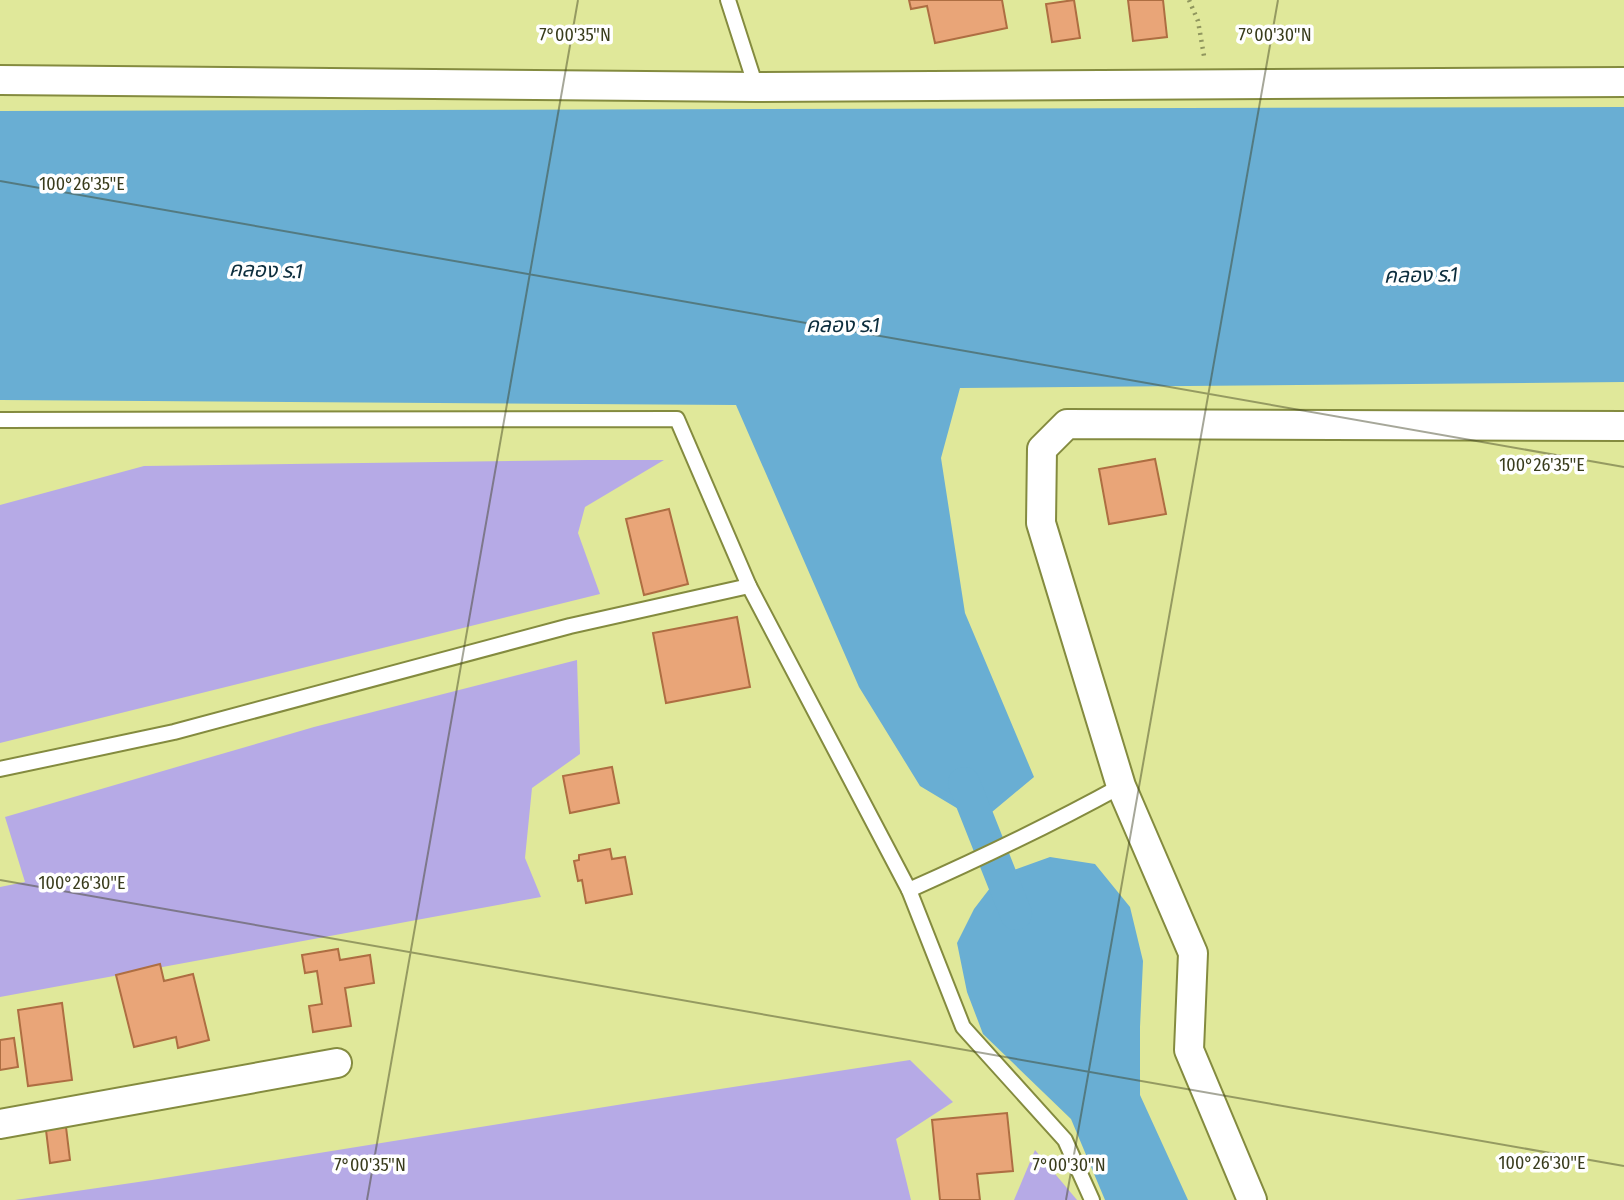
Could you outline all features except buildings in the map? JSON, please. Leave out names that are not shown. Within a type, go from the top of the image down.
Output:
[{"type":"street","points":[[0,80],[757,87],[1624,82]]},
{"type":"street","points":[[1252,1200],[1189,1050],[1193,953],[1121,786],[1041,523],[1042,449],[1067,424],[1624,426]]},
{"type":"street","points":[[0,1124],[337,1063]]},
{"type":"lane","points":[[728,0],[757,87]]},
{"type":"lane","points":[[0,420],[677,419],[749,586],[909,890],[963,1027],[1066,1140],[1091,1200]]},
{"type":"lane","points":[[0,769],[174,732],[570,626],[749,586]]},
{"type":"lane","points":[[909,890],[970,863],[1121,786]]},
{"type":"path","points":[[1189,0],[1198,21],[1210,84]]},
{"type":"shaded area","points":[[664,460],[585,507],[578,533],[600,594],[0,743],[0,505],[144,466]]},
{"type":"shaded area","points":[[577,660],[580,754],[532,788],[525,858],[541,897],[0,997],[0,887],[25,882],[5,817],[314,727]]},
{"type":"shaded area","points":[[910,1060],[953,1102],[896,1139],[911,1200],[15,1200],[152,1180]]},
{"type":"shaded area","points":[[1035,1150],[1077,1200],[1014,1200]]},
{"type":"water","name":"คลอง ร.1","points":[[1624,107],[1624,382],[960,388],[941,458],[965,613],[1034,777],[980,822],[920,786],[859,687],[736,405],[0,400],[0,111]]},
{"type":"water","points":[[1050,857],[1095,864],[1130,907],[1143,961],[1140,1095],[1188,1200],[1105,1200],[1071,1119],[983,1034],[967,992],[957,943],[974,909],[1000,875]]},
{"type":"waterway","points":[[964,783],[1016,914]]}]
